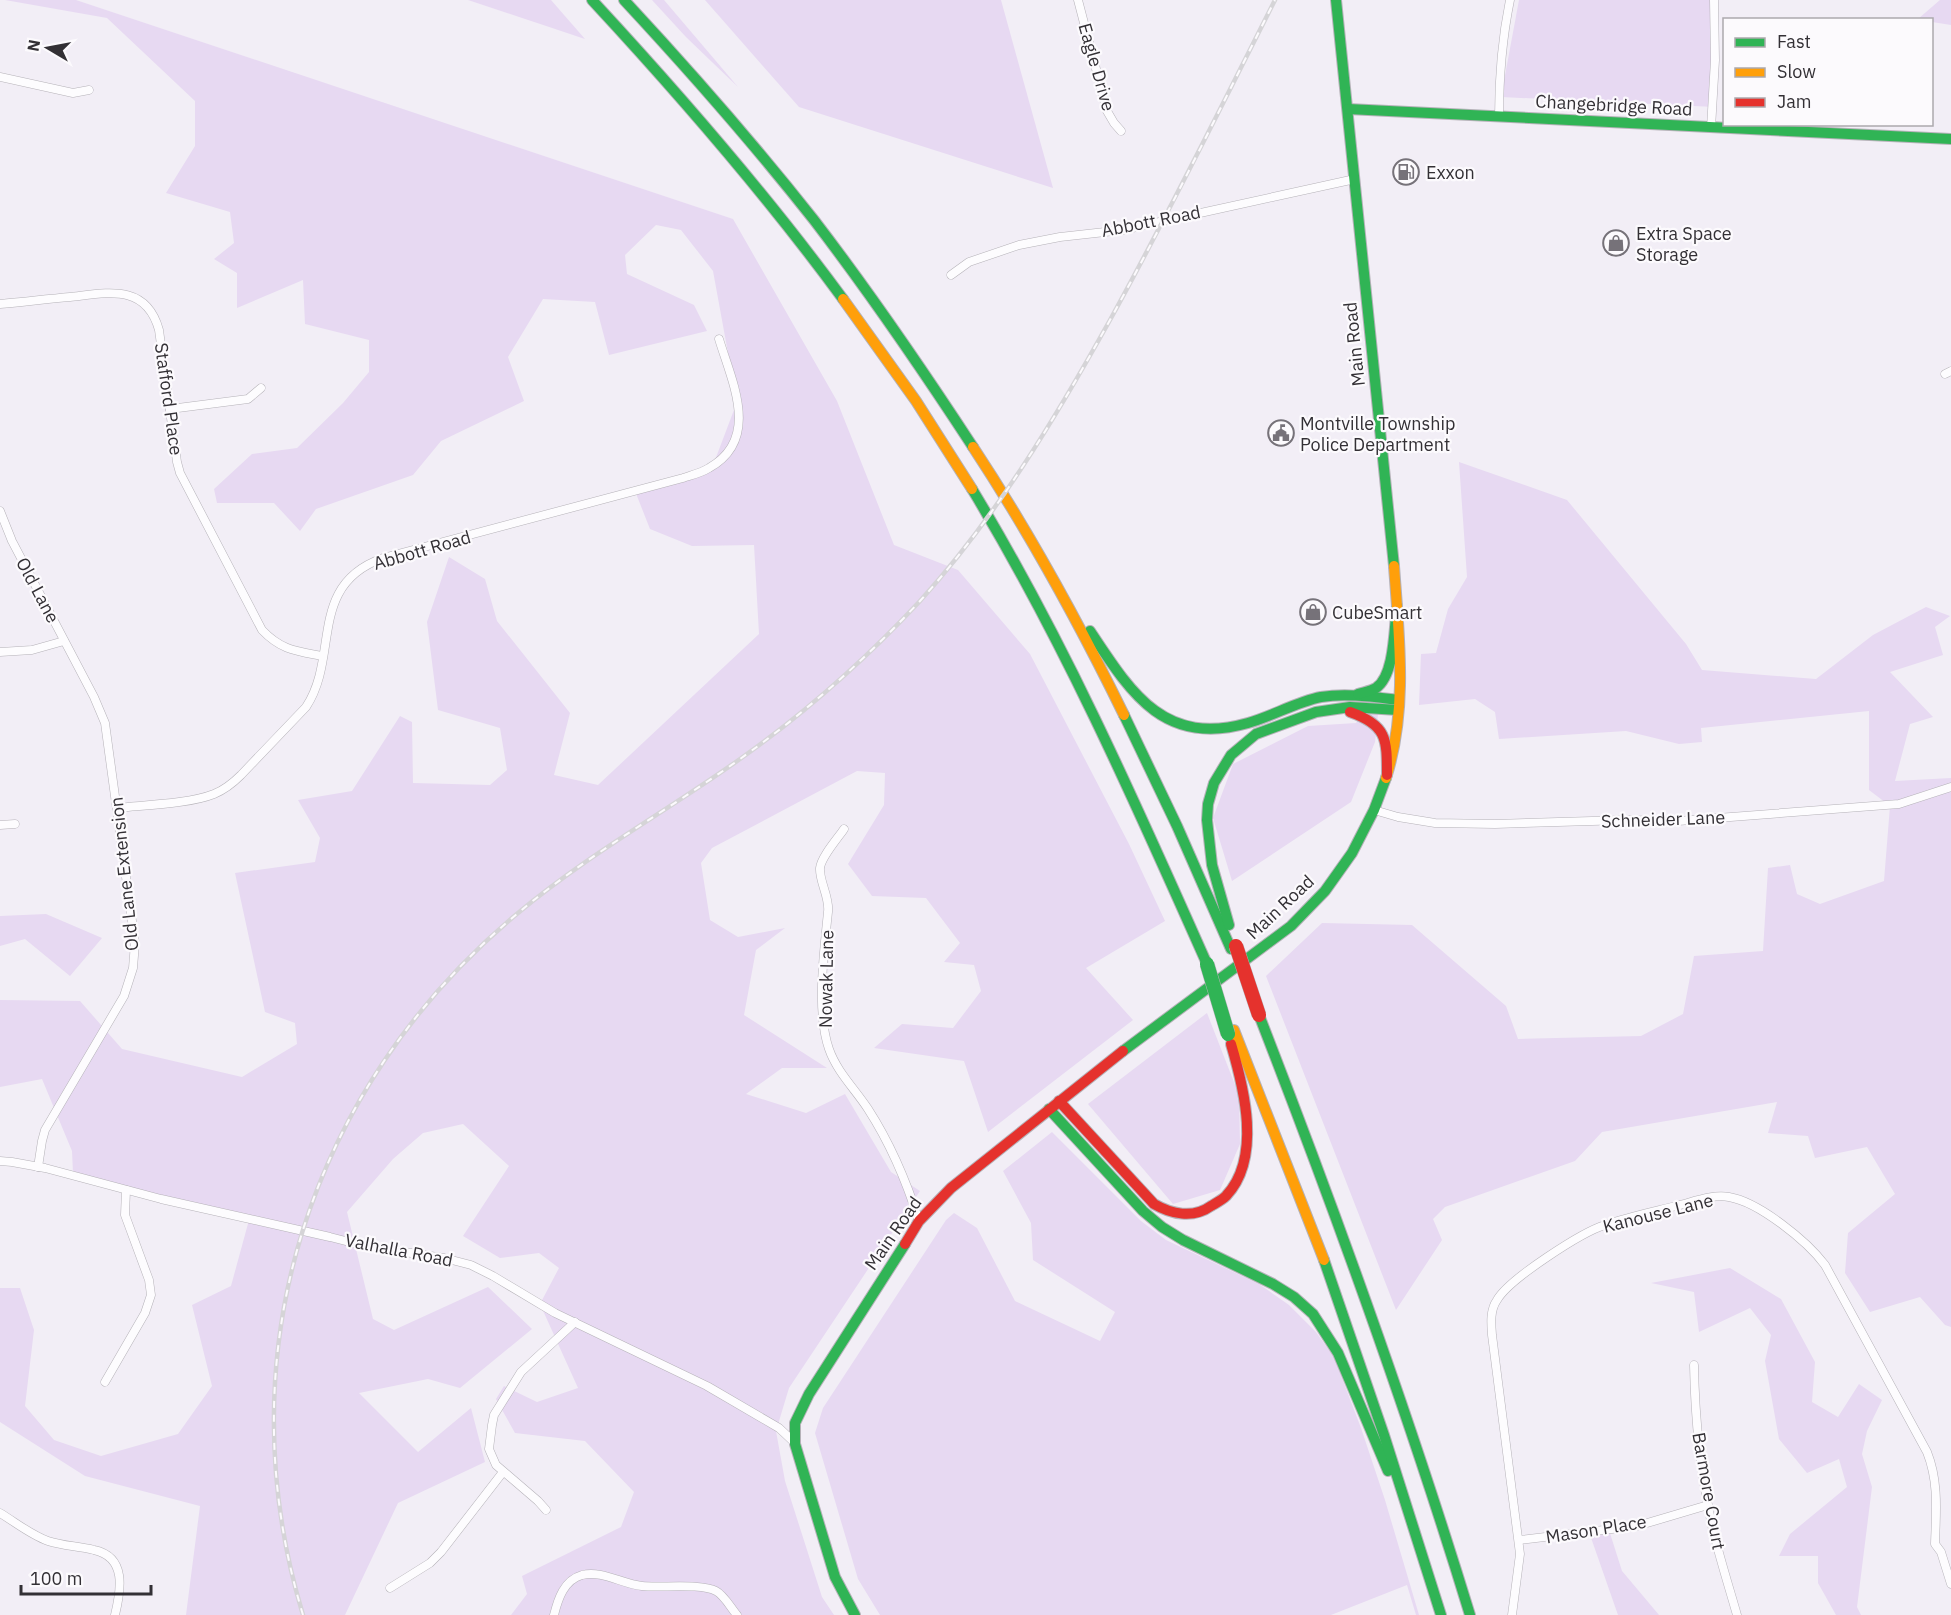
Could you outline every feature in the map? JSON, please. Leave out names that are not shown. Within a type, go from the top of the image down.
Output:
[{"type":"main road","points":[[592,0],[689,105],[784,220],[845,299],[929,421],[1003,541],[1055,638],[1121,774],[1207,964],[1231,1032],[1275,1131],[1338,1299],[1386,1438],[1441,1615]]},
{"type":"main road","points":[[624,0],[739,128],[834,245],[893,326],[943,400],[1029,537],[1127,684],[1145,705],[1163,718],[1194,728],[1228,729],[1318,698],[1353,695],[1376,688],[1385,678],[1390,663],[1397,606]]},
{"type":"main road","name":"Main Road","points":[[855,1615],[832,1570],[795,1444],[795,1423],[809,1394],[919,1221],[951,1188],[1054,1105],[1142,1036],[1291,926],[1325,891],[1352,853],[1374,810],[1387,775],[1399,705],[1401,668],[1397,606],[1336,0]]},
{"type":"main road","name":"Changebridge Road","points":[[1348,109],[1951,139]]},
{"type":"main road","points":[[1029,537],[1129,724],[1234,948],[1309,1141],[1374,1319],[1412,1430],[1470,1615]]},
{"type":"main road","points":[[1353,695],[1399,705]]},
{"type":"main road","points":[[1234,948],[1209,854],[1208,814],[1211,790],[1226,761],[1238,747],[1248,740],[1305,715],[1331,709],[1399,705]]},
{"type":"main road","points":[[1331,709],[1368,718],[1380,728],[1386,744],[1387,775]]},
{"type":"main road","points":[[1054,1105],[1161,1209],[1178,1214],[1205,1210],[1223,1198],[1230,1189],[1241,1167],[1247,1143],[1243,1089],[1231,1032]]},
{"type":"main road","points":[[1054,1105],[1143,1211],[1159,1226],[1188,1244],[1275,1284],[1296,1298],[1314,1316],[1330,1338],[1350,1380],[1424,1559]]},
{"type":"street","name":"Eagle Drive","points":[[1078,0],[1107,111],[1121,131]]},
{"type":"street","points":[[1499,117],[1501,64],[1510,0]]},
{"type":"street","points":[[1711,128],[1715,60],[1714,0]]},
{"type":"street","points":[[0,77],[73,93],[89,90]]},
{"type":"street","name":"Abbott Road","points":[[951,275],[969,262],[1019,245],[1070,235],[1123,230],[1355,179]]},
{"type":"street","name":"Stafford Place","points":[[0,304],[106,292],[135,298],[148,309],[158,325],[180,473],[256,620],[270,638],[280,645],[322,656]]},
{"type":"street","name":"Abbott Road","points":[[117,808],[201,797],[213,794],[232,783],[306,707],[317,686],[329,617],[338,595],[352,576],[377,560],[683,478],[705,471],[720,461],[736,437],[740,420],[739,402],[719,339]]},
{"type":"street","points":[[170,409],[248,399],[261,388]]},
{"type":"street","name":"Old Lane","points":[[0,511],[12,541],[64,640],[32,650],[0,652]]},
{"type":"street","name":"Old Lane Extension","points":[[38,1167],[45,1130],[116,1012],[133,968],[134,938],[105,723],[64,640]]},
{"type":"street","name":"Schneider Lane","points":[[1374,810],[1398,817],[1435,823],[1678,821],[1899,804],[1951,788]]},
{"type":"street","points":[[0,825],[15,824]]},
{"type":"street","name":"Nowak Lane","points":[[844,829],[820,867],[828,908],[823,954],[823,1025],[835,1065],[867,1108],[882,1133],[913,1202],[919,1221]]},
{"type":"street","name":"Valhalla Road","points":[[0,1161],[38,1167],[365,1246],[460,1261],[494,1276],[543,1306],[726,1397],[779,1428],[795,1444]]},
{"type":"street","points":[[105,1382],[145,1313],[151,1295],[125,1215],[126,1190]]},
{"type":"street","name":"Kanouse Lane","points":[[1512,1615],[1520,1554],[1492,1335],[1492,1312],[1497,1299],[1517,1279],[1584,1234],[1604,1225],[1702,1199],[1729,1197],[1748,1203],[1799,1237],[1825,1265],[1927,1452],[1936,1484],[1935,1544],[1944,1559],[1951,1584]]},
{"type":"street","points":[[546,1510],[538,1500],[503,1472],[493,1460],[489,1449],[494,1415],[521,1372],[575,1322]]},
{"type":"street","name":"Barmore Court","points":[[1694,1365],[1695,1400],[1708,1505],[1737,1615]]},
{"type":"street","points":[[390,1588],[430,1563],[441,1552],[503,1472]]},
{"type":"street","name":"Mason Place","points":[[1519,1540],[1637,1526],[1708,1505]]},
{"type":"street","points":[[0,1513],[45,1540],[94,1550],[110,1558],[117,1568],[121,1585],[115,1615]]},
{"type":"street","points":[[554,1615],[558,1599],[565,1587],[582,1575],[602,1575],[639,1586],[702,1587],[717,1591],[737,1615]]},
{"type":"shaded area","points":[[5,0],[76,0],[733,219],[837,401],[894,545],[958,570],[1030,654],[1129,844],[1165,921],[1086,968],[1133,1020],[988,1132],[964,1061],[874,1048],[902,1024],[953,1028],[981,991],[974,965],[944,962],[960,943],[926,898],[872,896],[848,864],[884,805],[885,773],[857,771],[712,848],[701,863],[710,920],[738,937],[785,928],[756,950],[744,1015],[827,1068],[782,1068],[746,1094],[806,1113],[845,1094],[891,1172],[920,1191],[789,1388],[776,1431],[785,1481],[822,1597],[834,1615],[511,1615],[527,1594],[522,1576],[621,1527],[634,1492],[585,1441],[515,1433],[496,1399],[504,1386],[537,1402],[578,1388],[540,1304],[559,1268],[539,1253],[500,1258],[463,1236],[509,1166],[463,1124],[423,1133],[393,1159],[347,1212],[373,1319],[394,1330],[488,1287],[532,1329],[460,1388],[428,1379],[359,1393],[418,1452],[471,1408],[485,1462],[398,1503],[345,1615],[186,1615],[200,1506],[85,1476],[0,1422],[0,1288],[20,1288],[34,1330],[25,1406],[54,1440],[101,1456],[178,1434],[212,1386],[192,1305],[231,1286],[249,1220],[73,1173],[72,1151],[42,1079],[0,1087],[0,1000],[80,1001],[122,1049],[242,1077],[297,1044],[295,1023],[265,1012],[235,873],[315,862],[320,838],[298,800],[352,791],[400,716],[412,722],[413,783],[490,785],[507,770],[500,728],[438,710],[427,622],[449,557],[485,579],[497,621],[570,713],[554,775],[598,785],[759,634],[754,545],[692,546],[650,529],[635,491],[712,468],[737,402],[713,271],[681,230],[656,225],[625,255],[627,274],[694,305],[707,331],[609,355],[595,302],[543,299],[508,357],[524,401],[441,441],[413,475],[316,509],[300,531],[274,503],[217,503],[214,489],[252,454],[297,448],[343,403],[369,372],[369,340],[305,324],[303,280],[237,308],[237,273],[214,259],[234,243],[230,212],[166,193],[195,146],[195,101],[107,18]]},
{"type":"shaded area","points":[[468,0],[551,0],[585,39]]},
{"type":"shaded area","points":[[652,0],[664,0],[738,87],[686,37]]},
{"type":"shaded area","points":[[705,0],[1001,0],[1053,188],[799,107]]},
{"type":"shaded area","points":[[1519,0],[1712,0],[1715,107],[1501,97]]},
{"type":"shaded area","points":[[1940,0],[1951,0],[1951,25],[1933,22],[1933,18],[1919,18]]},
{"type":"shaded area","points":[[1459,462],[1567,500],[1686,644],[1702,670],[1816,679],[1873,635],[1926,607],[1950,616],[1935,627],[1943,655],[1890,672],[1933,717],[1910,724],[1895,781],[1951,778],[1951,1327],[1945,1325],[1920,1297],[1870,1312],[1845,1273],[1848,1233],[1895,1194],[1867,1147],[1815,1158],[1808,1136],[1768,1133],[1777,1102],[1602,1132],[1575,1161],[1445,1207],[1433,1219],[1442,1240],[1396,1310],[1266,976],[1322,923],[1412,925],[1506,1006],[1518,1039],[1641,1036],[1683,1014],[1694,956],[1763,951],[1768,868],[1790,865],[1797,894],[1820,904],[1884,881],[1890,806],[1869,790],[1869,711],[1701,728],[1702,742],[1679,744],[1626,731],[1499,739],[1495,712],[1475,699],[1419,705],[1421,654],[1436,653],[1448,609],[1467,577]]},
{"type":"shaded area","points":[[1381,687],[1375,742],[1351,802],[1232,881],[1213,818],[1233,764],[1308,726],[1356,723]]},
{"type":"shaded area","points":[[46,914],[102,938],[70,976],[25,939],[0,946],[0,916]]},
{"type":"shaded area","points":[[1207,1013],[1239,1095],[1240,1144],[1220,1190],[1173,1204],[1088,1104]]},
{"type":"shaded area","points":[[1052,1132],[1141,1221],[1166,1240],[1259,1284],[1289,1305],[1316,1332],[1334,1357],[1361,1428],[1419,1615],[1416,1615],[1407,1585],[1331,1615],[880,1615],[858,1579],[815,1433],[823,1408],[946,1220],[954,1213],[977,1228],[1015,1301],[1100,1341],[1115,1312],[1033,1260],[1031,1223],[1003,1171]]},
{"type":"shaded area","points":[[1730,1268],[1781,1299],[1815,1362],[1812,1402],[1838,1417],[1859,1384],[1882,1400],[1867,1431],[1862,1454],[1872,1487],[1857,1607],[1861,1615],[1836,1615],[1818,1583],[1818,1556],[1779,1556],[1790,1534],[1847,1487],[1839,1459],[1807,1473],[1779,1439],[1765,1361],[1771,1335],[1750,1308],[1699,1332],[1694,1292],[1651,1283]]},
{"type":"shaded area","points":[[1608,1527],[1622,1571],[1659,1615],[1618,1615],[1589,1532]]},
{"type":"railway","points":[[303,1615],[281,1517],[274,1420],[281,1324],[302,1231],[337,1143],[385,1059],[446,982],[518,913],[572,872],[712,778],[788,723],[878,644],[948,569],[1023,466],[1089,357],[1132,280],[1275,0]]},
{"type":"traffic: fast","points":[[592,0],[722,146],[784,221],[843,299]]},
{"type":"traffic: fast","points":[[624,0],[721,108],[814,220],[935,389],[973,447]]},
{"type":"traffic: fast","points":[[1336,0],[1394,566]]},
{"type":"traffic: fast","points":[[1348,109],[1951,139]]},
{"type":"traffic: fast","points":[[972,489],[1006,546],[1068,663],[1207,964]]},
{"type":"traffic: fast","points":[[1358,694],[1376,688],[1387,673],[1397,606]]},
{"type":"traffic: fast","points":[[1090,631],[1136,694],[1153,709],[1172,721],[1194,727],[1219,728],[1248,723],[1321,697],[1350,695],[1399,700]]},
{"type":"traffic: fast","points":[[1229,925],[1212,865],[1207,820],[1208,804],[1214,783],[1231,755],[1256,734],[1316,712],[1350,707],[1398,710]]},
{"type":"traffic: fast","points":[[1124,715],[1177,826],[1231,949]]},
{"type":"traffic: fast","points":[[1123,1051],[1291,926],[1325,891],[1352,853],[1374,810],[1386,778]]},
{"type":"traffic: fast","points":[[1207,964],[1228,1034]]},
{"type":"traffic: fast","points":[[1259,1015],[1370,1313],[1422,1463],[1470,1615]]},
{"type":"traffic: fast","points":[[1049,1109],[1143,1211],[1162,1227],[1183,1240],[1273,1284],[1294,1297],[1313,1314],[1338,1353],[1388,1471]]},
{"type":"traffic: fast","points":[[855,1615],[835,1577],[795,1444],[795,1423],[809,1394],[905,1244]]},
{"type":"traffic: fast","points":[[1324,1260],[1384,1435],[1441,1615]]},
{"type":"traffic: slow","points":[[843,299],[916,401],[972,489]]},
{"type":"traffic: slow","points":[[973,447],[1053,578],[1124,715]]},
{"type":"traffic: slow","points":[[1386,778],[1393,752],[1400,699],[1394,566]]},
{"type":"traffic: slow","points":[[1234,1030],[1324,1260]]},
{"type":"traffic: jam","points":[[1350,712],[1378,728],[1385,743],[1387,775]]},
{"type":"traffic: jam","points":[[1236,946],[1259,1015]]},
{"type":"traffic: jam","points":[[1059,1101],[1154,1204],[1182,1214],[1197,1213],[1226,1196],[1237,1180],[1244,1162],[1247,1143],[1245,1101],[1231,1044]]},
{"type":"traffic: jam","points":[[905,1244],[919,1221],[951,1188],[1123,1051]]},
{"type":"place","name":"Exxon","points":[[1406,172]]},
{"type":"place","name":"Extra Space Storage","points":[[1616,243]]},
{"type":"place","name":"Montville Township Police Department","points":[[1281,433]]},
{"type":"place","name":"CubeSmart","points":[[1313,612]]}]
